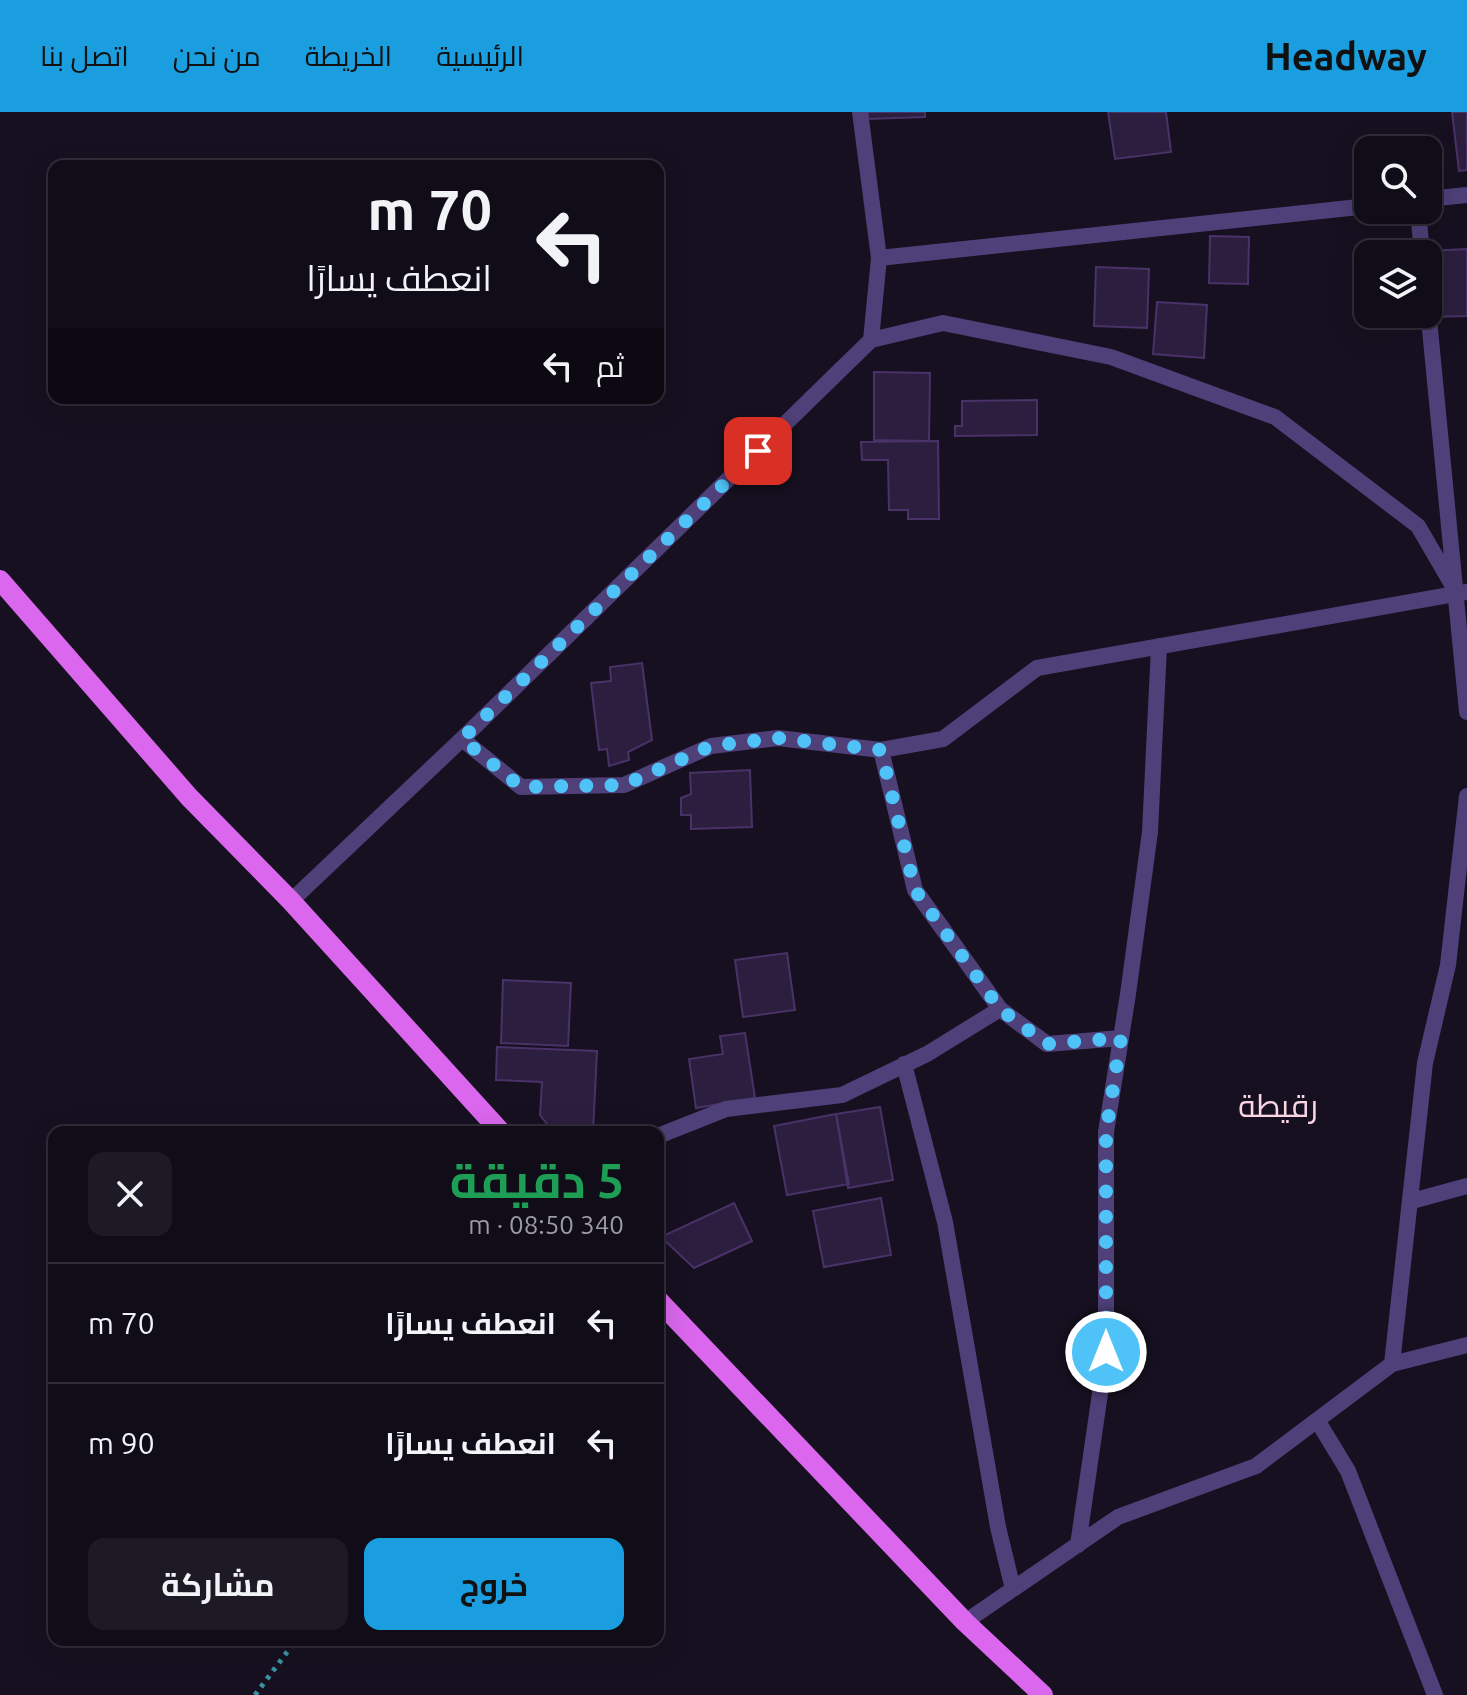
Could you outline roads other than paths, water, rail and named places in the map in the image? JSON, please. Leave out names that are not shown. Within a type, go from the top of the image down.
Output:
[{"type":"main road","points":[[0,580],[189,797],[291,901],[496,1126]]},
{"type":"main road","points":[[664,1306],[965,1622],[1043,1695]]},
{"type":"street","points":[[860,112],[879,258],[871,340]]},
{"type":"street","points":[[1442,198],[1467,195]]},
{"type":"street","points":[[879,258],[1354,207]]},
{"type":"street","points":[[291,901],[462,739],[871,340],[943,323],[1111,357],[1275,417],[1418,526],[1462,593]]},
{"type":"street","points":[[1430,328],[1462,593],[1467,712]]},
{"type":"street","points":[[462,739],[521,787],[624,785],[711,746],[778,738],[881,750],[943,739],[1037,668],[1462,593]]},
{"type":"street","points":[[1078,1545],[1106,1352],[1106,1132],[1150,832],[1159,646]]},
{"type":"street","points":[[881,750],[915,890],[1000,1009],[1047,1044],[1121,1038]]},
{"type":"street","points":[[1392,1364],[1425,1063],[1448,965],[1467,796]]},
{"type":"street","points":[[1448,965],[1467,963]]},
{"type":"street","points":[[664,1134],[726,1109],[842,1095],[927,1054],[1000,1009]]},
{"type":"street","points":[[904,1064],[945,1222],[998,1527],[1013,1589]]},
{"type":"street","points":[[1412,1201],[1467,1186]]},
{"type":"street","points":[[965,1622],[1118,1517],[1256,1466],[1392,1364],[1467,1345]]},
{"type":"street","points":[[1317,1420],[1348,1471],[1435,1695]]},
{"type":"district","name":"رقيطة","points":[[1278,1105]]}]
